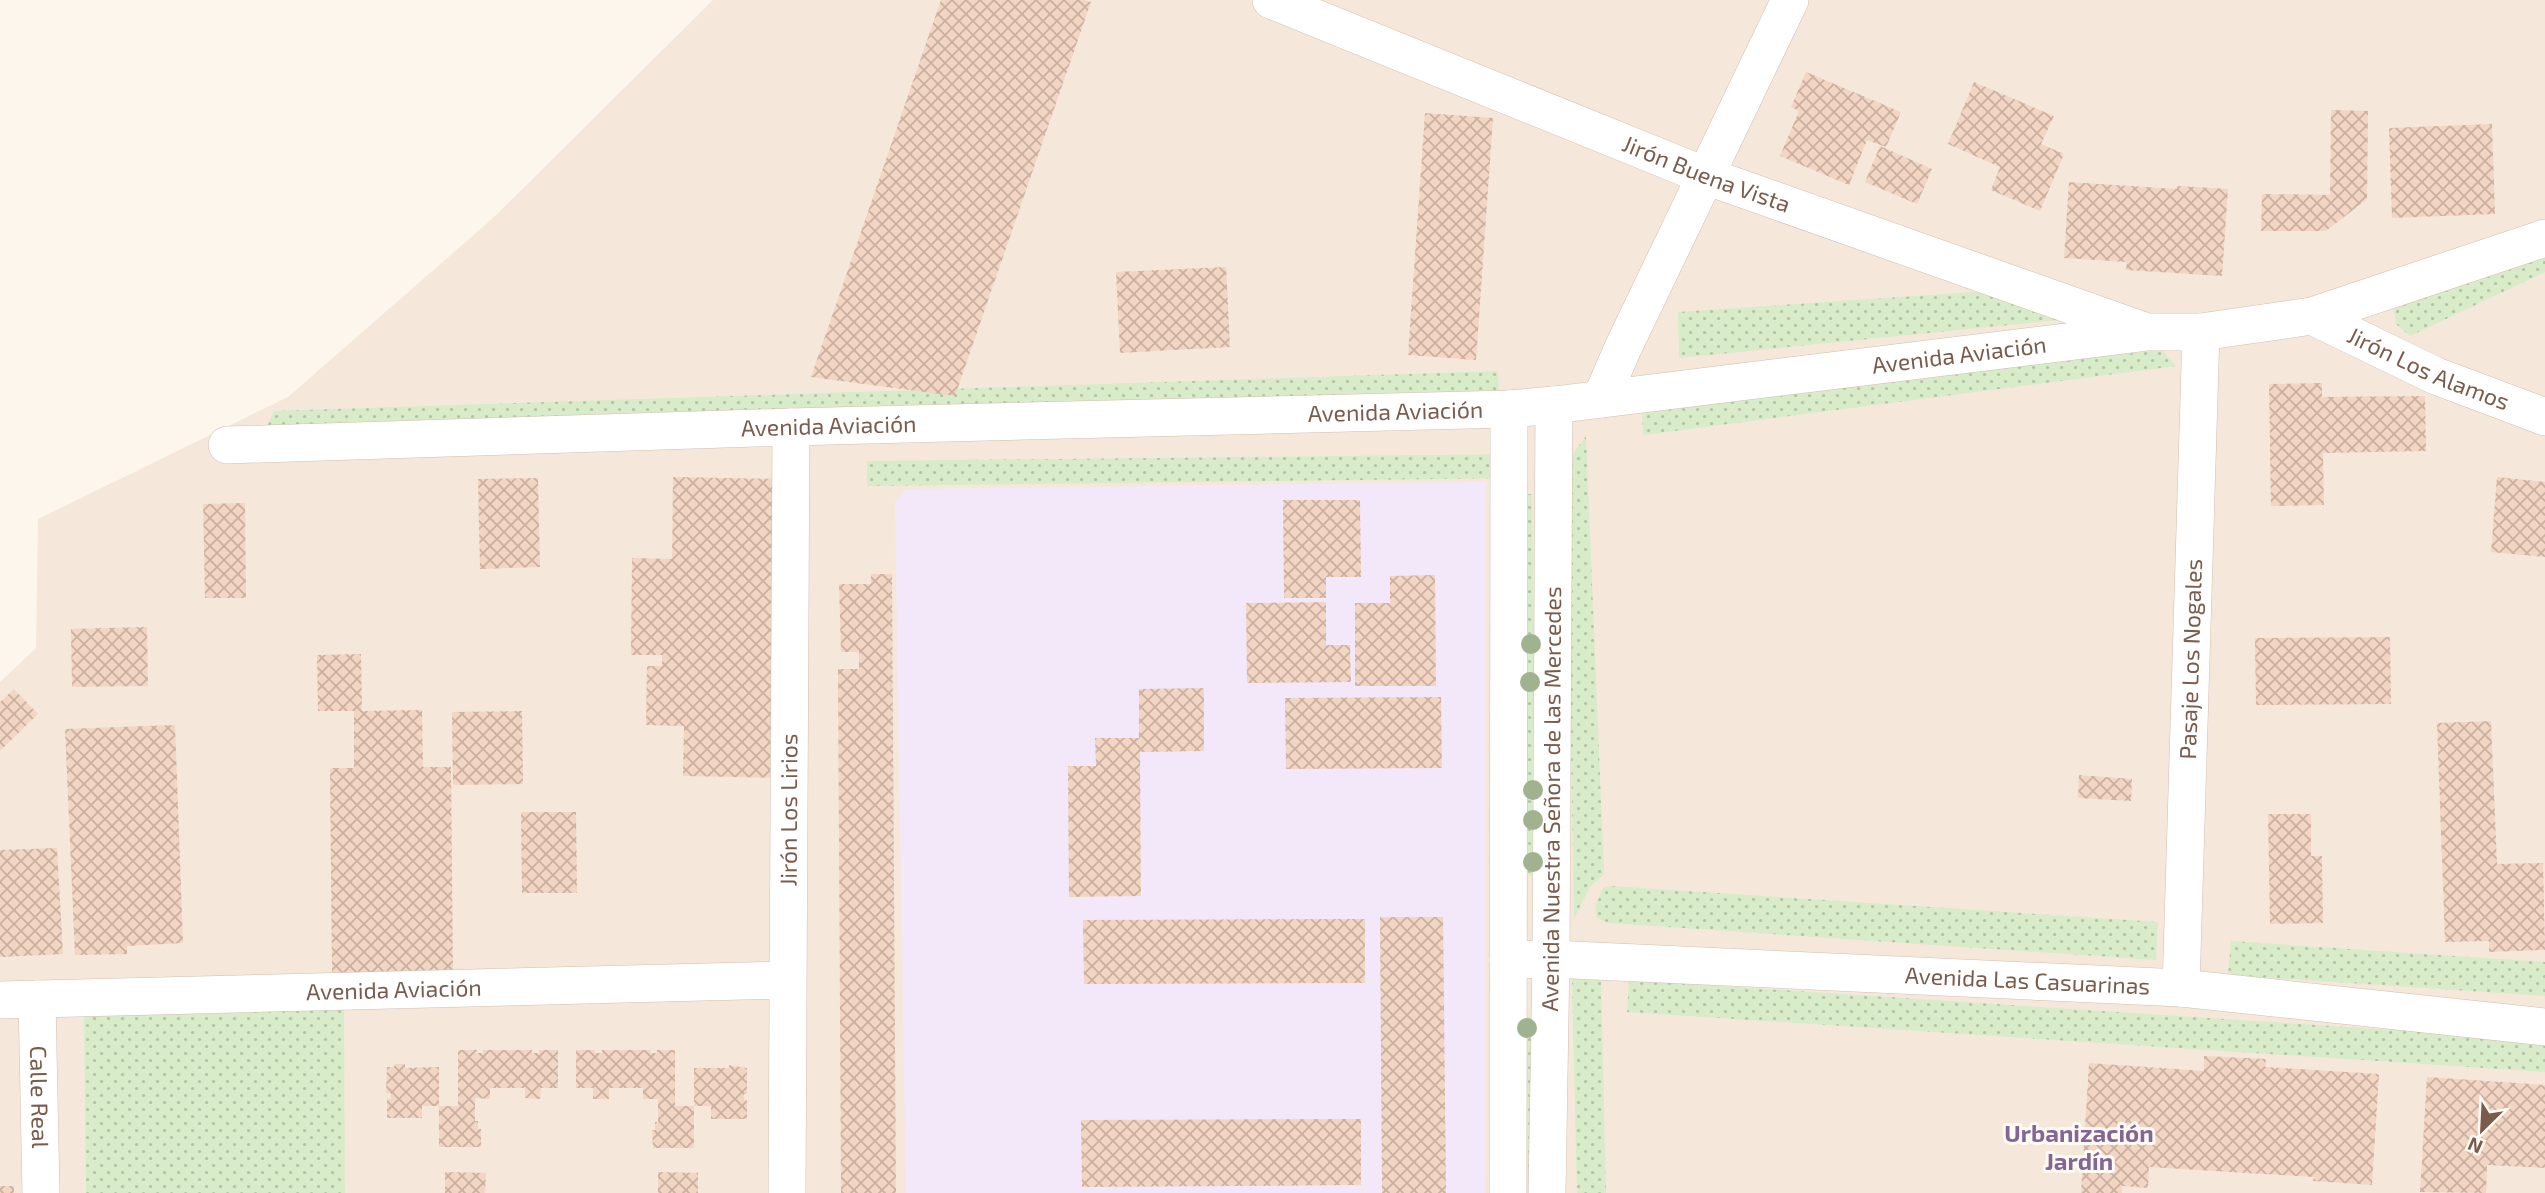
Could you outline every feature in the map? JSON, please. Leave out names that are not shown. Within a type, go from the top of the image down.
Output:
[{"type":"street","name":"Jirón Buena Vista","points":[[1271,0],[1706,176],[2148,332]]},
{"type":"street","points":[[1601,399],[1790,0]]},
{"type":"street","name":"Avenida Aviación","points":[[227,445],[791,427],[1509,409],[1554,405],[2148,332],[2201,332],[2312,316],[2545,238]]},
{"type":"street","name":"Jirón Los Alamos","points":[[2312,316],[2436,376],[2545,417]]},
{"type":"street","name":"Pasaje Los Nogales","points":[[2182,988],[2201,332]]},
{"type":"street","name":"Avenida Nuestra Señora de las Mercedes","points":[[1547,1193],[1552,959],[1554,405]]},
{"type":"street","name":"Avenida Nuestra Señora de las Mercedes","points":[[1508,1193],[1509,409]]},
{"type":"street","name":"Jirón Los Lirios","points":[[787,1193],[791,427]]},
{"type":"street","name":"Avenida Las Casuarinas","points":[[1508,960],[1552,959],[2182,988],[2545,1027]]},
{"type":"street","name":"Avenida Aviación","points":[[0,1000],[788,980]]},
{"type":"street","name":"Calle Real","points":[[37,999],[41,1193]]},
{"type":"shaded area","points":[[713,0],[2545,0],[2545,1193],[0,1193],[0,682],[36,648],[38,519],[288,397],[492,219]]},
{"type":"shaded area","points":[[1486,482],[1485,1193],[906,1193],[895,502],[906,489]]},
{"type":"green space","points":[[2545,255],[2545,272],[2410,336],[2396,324],[2394,309],[2412,300]]},
{"type":"green space","points":[[1990,291],[2079,318],[1679,358],[1678,312]]},
{"type":"green space","points":[[2162,350],[2176,366],[1643,435],[1642,408]]},
{"type":"green space","points":[[1498,371],[1499,395],[265,431],[274,411]]},
{"type":"green space","points":[[1586,436],[1604,874],[1590,887],[1574,919],[1566,463]]},
{"type":"green space","points":[[1517,454],[1518,478],[867,486],[867,461]]},
{"type":"green space","points":[[1532,494],[1538,874],[1530,876],[1522,495]]},
{"type":"green space","points":[[1611,886],[2158,922],[2156,960],[1609,923],[1597,918],[1595,906],[1603,888]]},
{"type":"green space","points":[[2231,941],[2545,962],[2545,996],[2228,975]]},
{"type":"green space","points":[[1572,979],[1601,979],[1606,1193],[1577,1193]]},
{"type":"green space","points":[[1629,980],[2545,1040],[2545,1072],[1627,1012]]},
{"type":"green space","points":[[344,1010],[345,1193],[86,1193],[84,1012]]},
{"type":"green space","points":[[1532,1016],[1539,1193],[1526,1193],[1526,1017]]},
{"type":"building","points":[[941,0],[1091,2],[955,396],[811,377]]},
{"type":"building","points":[[1806,72],[1901,112],[1886,147],[1867,140],[1849,185],[1780,156],[1799,111],[1791,107]]},
{"type":"building","points":[[1974,82],[2054,116],[2041,144],[2064,154],[2040,211],[1991,190],[2000,167],[1948,144]]},
{"type":"building","points":[[2331,110],[2368,111],[2367,199],[2326,231],[2261,231],[2262,194],[2330,195]]},
{"type":"building","points":[[1425,113],[1493,118],[1476,360],[1408,355]]},
{"type":"building","points":[[2492,124],[2495,214],[2392,218],[2389,128]]},
{"type":"building","points":[[1880,146],[1932,169],[1917,204],[1865,182]]},
{"type":"building","points":[[2069,182],[2177,189],[2177,186],[2228,189],[2222,276],[2126,270],[2127,262],[2064,258]]},
{"type":"building","points":[[1226,267],[1230,347],[1120,353],[1116,272]]},
{"type":"building","points":[[2322,383],[2322,397],[2425,396],[2426,451],[2323,453],[2324,505],[2271,506],[2269,384]]},
{"type":"building","points":[[673,477],[784,479],[781,778],[683,776],[684,726],[646,725],[647,666],[662,666],[662,655],[631,655],[632,558],[672,559]]},
{"type":"building","points":[[2497,477],[2545,482],[2545,557],[2491,552]]},
{"type":"building","points":[[538,478],[540,567],[480,569],[478,479]]},
{"type":"building","points":[[1283,500],[1360,500],[1361,577],[1326,577],[1326,598],[1284,598]]},
{"type":"building","points":[[245,503],[246,598],[205,598],[203,504]]},
{"type":"building","points":[[871,574],[892,574],[896,1193],[841,1193],[838,669],[859,669],[859,652],[841,652],[839,584],[871,584]]},
{"type":"building","points":[[1435,575],[1436,686],[1355,686],[1355,603],[1390,603],[1390,576]]},
{"type":"building","points":[[1326,602],[1326,645],[1350,645],[1351,682],[1247,683],[1246,603]]},
{"type":"building","points":[[147,627],[148,686],[72,687],[71,629]]},
{"type":"building","points":[[2390,637],[2391,704],[2256,705],[2255,638]]},
{"type":"building","points":[[361,654],[362,711],[422,710],[423,767],[451,767],[453,973],[332,974],[330,768],[354,768],[354,711],[318,711],[317,655]]},
{"type":"building","points":[[1204,688],[1204,751],[1140,752],[1141,896],[1069,897],[1068,766],[1096,766],[1095,738],[1139,738],[1139,689]]},
{"type":"building","points":[[14,689],[38,714],[0,751],[0,702]]},
{"type":"building","points":[[1441,697],[1442,768],[1286,769],[1285,698]]},
{"type":"building","points":[[522,711],[523,784],[453,785],[452,712]]},
{"type":"building","points":[[2491,721],[2497,864],[2543,863],[2545,950],[2489,952],[2489,941],[2445,942],[2437,723]]},
{"type":"building","points":[[175,725],[183,943],[127,946],[127,954],[75,955],[65,729]]},
{"type":"building","points":[[2079,775],[2132,779],[2131,801],[2078,798]]},
{"type":"building","points":[[521,812],[576,812],[577,893],[522,893]]},
{"type":"building","points":[[2268,814],[2311,814],[2311,856],[2322,856],[2323,923],[2270,924]]},
{"type":"building","points":[[57,848],[63,954],[0,957],[0,850]]},
{"type":"building","points":[[1380,917],[1443,917],[1446,1193],[1382,1193]]},
{"type":"building","points":[[1365,919],[1365,983],[1084,984],[1083,920]]},
{"type":"building","points":[[458,1050],[477,1050],[476,1053],[483,1053],[483,1050],[532,1050],[532,1053],[539,1053],[539,1050],[558,1050],[558,1088],[541,1088],[540,1099],[525,1098],[525,1088],[490,1088],[490,1099],[475,1098],[475,1121],[478,1121],[478,1129],[481,1129],[481,1147],[439,1147],[439,1106],[458,1106]]},
{"type":"building","points":[[576,1050],[595,1050],[595,1053],[602,1053],[602,1050],[651,1050],[650,1053],[657,1053],[657,1050],[675,1050],[675,1106],[694,1106],[694,1148],[653,1148],[652,1130],[655,1130],[655,1122],[658,1122],[658,1099],[643,1099],[643,1088],[609,1088],[609,1099],[593,1099],[593,1088],[576,1088]]},
{"type":"building","points":[[2204,1056],[2266,1059],[2265,1067],[2379,1074],[2372,1185],[2313,1181],[2314,1177],[2149,1167],[2148,1188],[2122,1186],[2122,1193],[2081,1193],[2089,1063],[2204,1071]]},
{"type":"building","points":[[395,1064],[405,1064],[405,1068],[439,1067],[439,1106],[422,1106],[422,1118],[387,1118],[387,1099],[391,1099],[391,1093],[386,1093],[387,1067],[394,1067]]},
{"type":"building","points":[[729,1065],[747,1068],[747,1094],[744,1094],[744,1100],[747,1100],[747,1119],[711,1119],[711,1106],[694,1106],[694,1068],[729,1068]]},
{"type":"building","points":[[2427,1077],[2545,1085],[2545,1168],[2487,1165],[2486,1193],[2420,1192]]},
{"type":"building","points":[[1361,1119],[1361,1185],[1082,1187],[1081,1120]]},
{"type":"building","points":[[445,1172],[486,1173],[485,1193],[445,1193]]},
{"type":"building","points":[[658,1172],[698,1173],[698,1193],[658,1193]]},
{"type":"building","points":[[0,1186],[14,1186],[14,1193],[0,1193]]},
{"type":"district","name":"Urbanización Jardín","points":[[2079,1148]]}]
